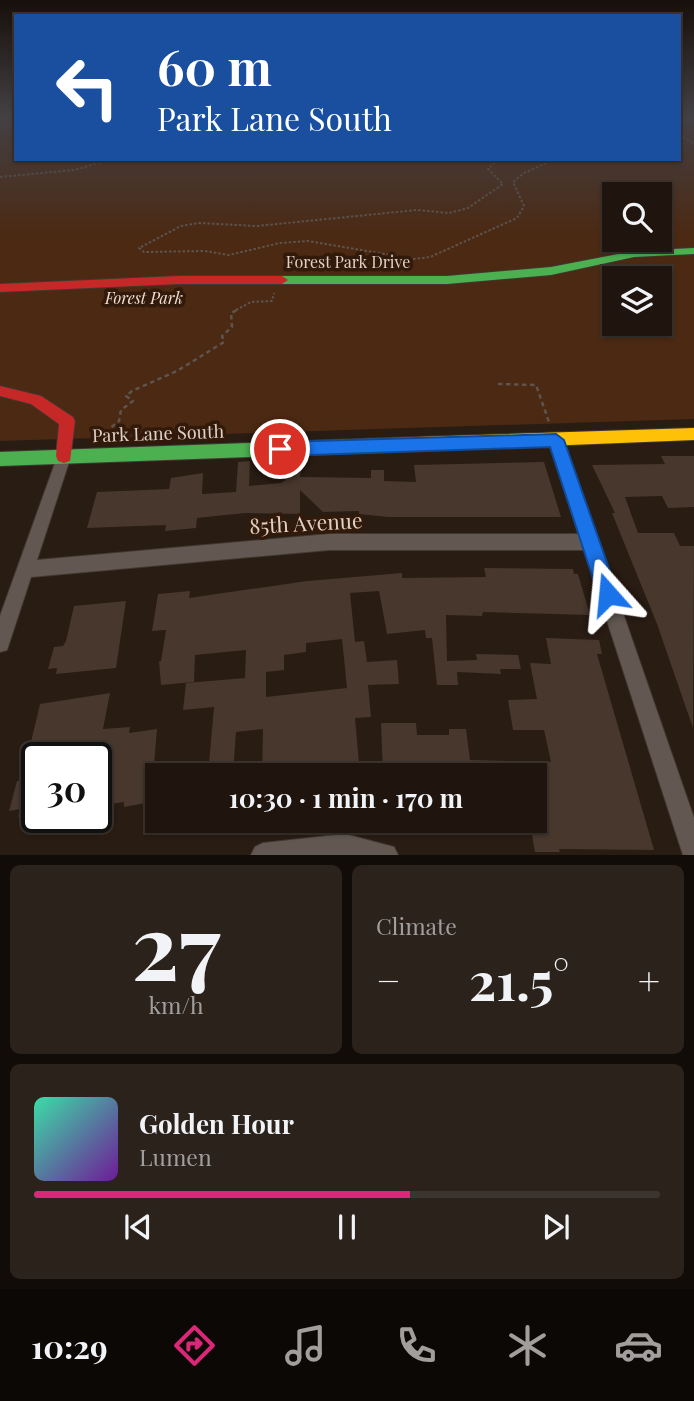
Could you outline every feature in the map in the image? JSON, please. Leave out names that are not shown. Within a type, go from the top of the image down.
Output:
[{"type":"street","name":"Forest Park Drive","points":[[0,288],[179,280],[447,280],[551,271],[634,254],[694,251]]},
{"type":"street","points":[[0,391],[26,395],[50,405],[67,421],[64,456],[0,643]]},
{"type":"street","name":"Park Lane South","points":[[0,459],[553,432],[694,434]]},
{"type":"street","points":[[553,432],[694,852]]},
{"type":"street","name":"85th Avenue","points":[[25,569],[328,542],[591,542]]},
{"type":"street","points":[[263,855],[345,846],[386,855]]},
{"type":"path","points":[[0,177],[74,170],[106,161]]},
{"type":"path","points":[[496,161],[488,169],[503,184],[468,208],[449,213],[417,210],[257,226],[199,223],[181,226],[139,248],[144,252],[205,251],[229,255],[280,243],[308,242],[340,244],[377,254],[414,259],[430,257],[517,218],[524,206],[513,182],[524,173],[551,161]]},
{"type":"path","points":[[97,438],[119,421],[121,410],[131,405],[133,401],[126,396],[138,387],[177,371],[213,350],[224,342],[222,336],[232,327],[231,313],[251,302],[272,301],[274,290]]},
{"type":"path","points":[[498,384],[536,385],[553,432]]},
{"type":"green space","name":"Forest Park","points":[[0,157],[14,157],[14,161],[681,161],[681,157],[694,157],[694,419],[0,441]]},
{"type":"building","points":[[661,456],[694,456],[694,507],[668,508],[662,496],[625,497],[638,533],[674,533],[680,546],[694,546],[693,728],[657,624],[612,513],[615,513],[592,465],[665,464]]},
{"type":"building","points":[[250,461],[249,486],[281,483],[286,480],[286,471],[301,471],[300,477],[371,478],[371,470],[384,470],[384,481],[416,482],[414,465],[544,462],[561,517],[388,517],[359,514],[359,511],[323,512],[300,490],[300,514],[245,513],[197,518],[196,528],[165,531],[166,525],[87,528],[97,492],[169,489],[171,478],[203,473],[202,494],[236,492],[238,462]]},
{"type":"building","points":[[484,568],[573,569],[574,574],[578,574],[590,615],[483,612],[482,616],[446,615],[447,661],[477,660],[476,654],[518,655],[521,669],[500,669],[501,674],[457,672],[458,685],[437,685],[432,638],[426,638],[425,630],[387,634],[379,591],[350,593],[355,642],[364,641],[367,662],[397,660],[399,684],[368,685],[371,717],[355,718],[359,763],[262,763],[263,729],[236,732],[234,763],[209,763],[214,707],[183,710],[186,683],[245,678],[246,650],[195,655],[194,682],[161,685],[159,661],[166,630],[152,631],[158,594],[190,591],[189,598],[307,581],[402,573],[402,578],[486,577]],"holes":[[[342,639],[347,688],[266,697],[266,672],[284,670],[284,655],[306,652],[306,643]]]},
{"type":"building","points":[[126,601],[116,668],[56,674],[57,668],[48,669],[54,647],[63,646],[66,641],[74,606]]},
{"type":"building","points":[[546,638],[599,640],[602,654],[597,654],[654,850],[559,849],[560,852],[535,852],[532,835],[485,835],[547,833],[547,763],[383,763],[381,723],[416,723],[417,735],[449,735],[449,729],[466,729],[470,760],[551,762],[544,730],[513,730],[508,700],[537,699],[530,663],[551,664]]},
{"type":"building","points":[[110,693],[103,729],[130,727],[129,733],[157,729],[154,763],[145,763],[145,803],[124,807],[124,802],[112,804],[112,742],[31,742],[40,704]]},
{"type":"building","points":[[17,781],[21,781],[21,817],[18,817],[20,809],[9,811]]},
{"type":"traffic: fast","points":[[282,280],[447,280],[551,271],[634,254],[694,251]]},
{"type":"traffic: fast","points":[[0,459],[417,444]]},
{"type":"traffic: slow","points":[[417,444],[694,434]]},
{"type":"traffic: jam","points":[[0,288],[179,280],[282,280]]},
{"type":"traffic: jam","points":[[0,391],[36,400],[67,421],[64,456]]},
{"type":"route","points":[[280,449],[556,440],[608,594]]}]
